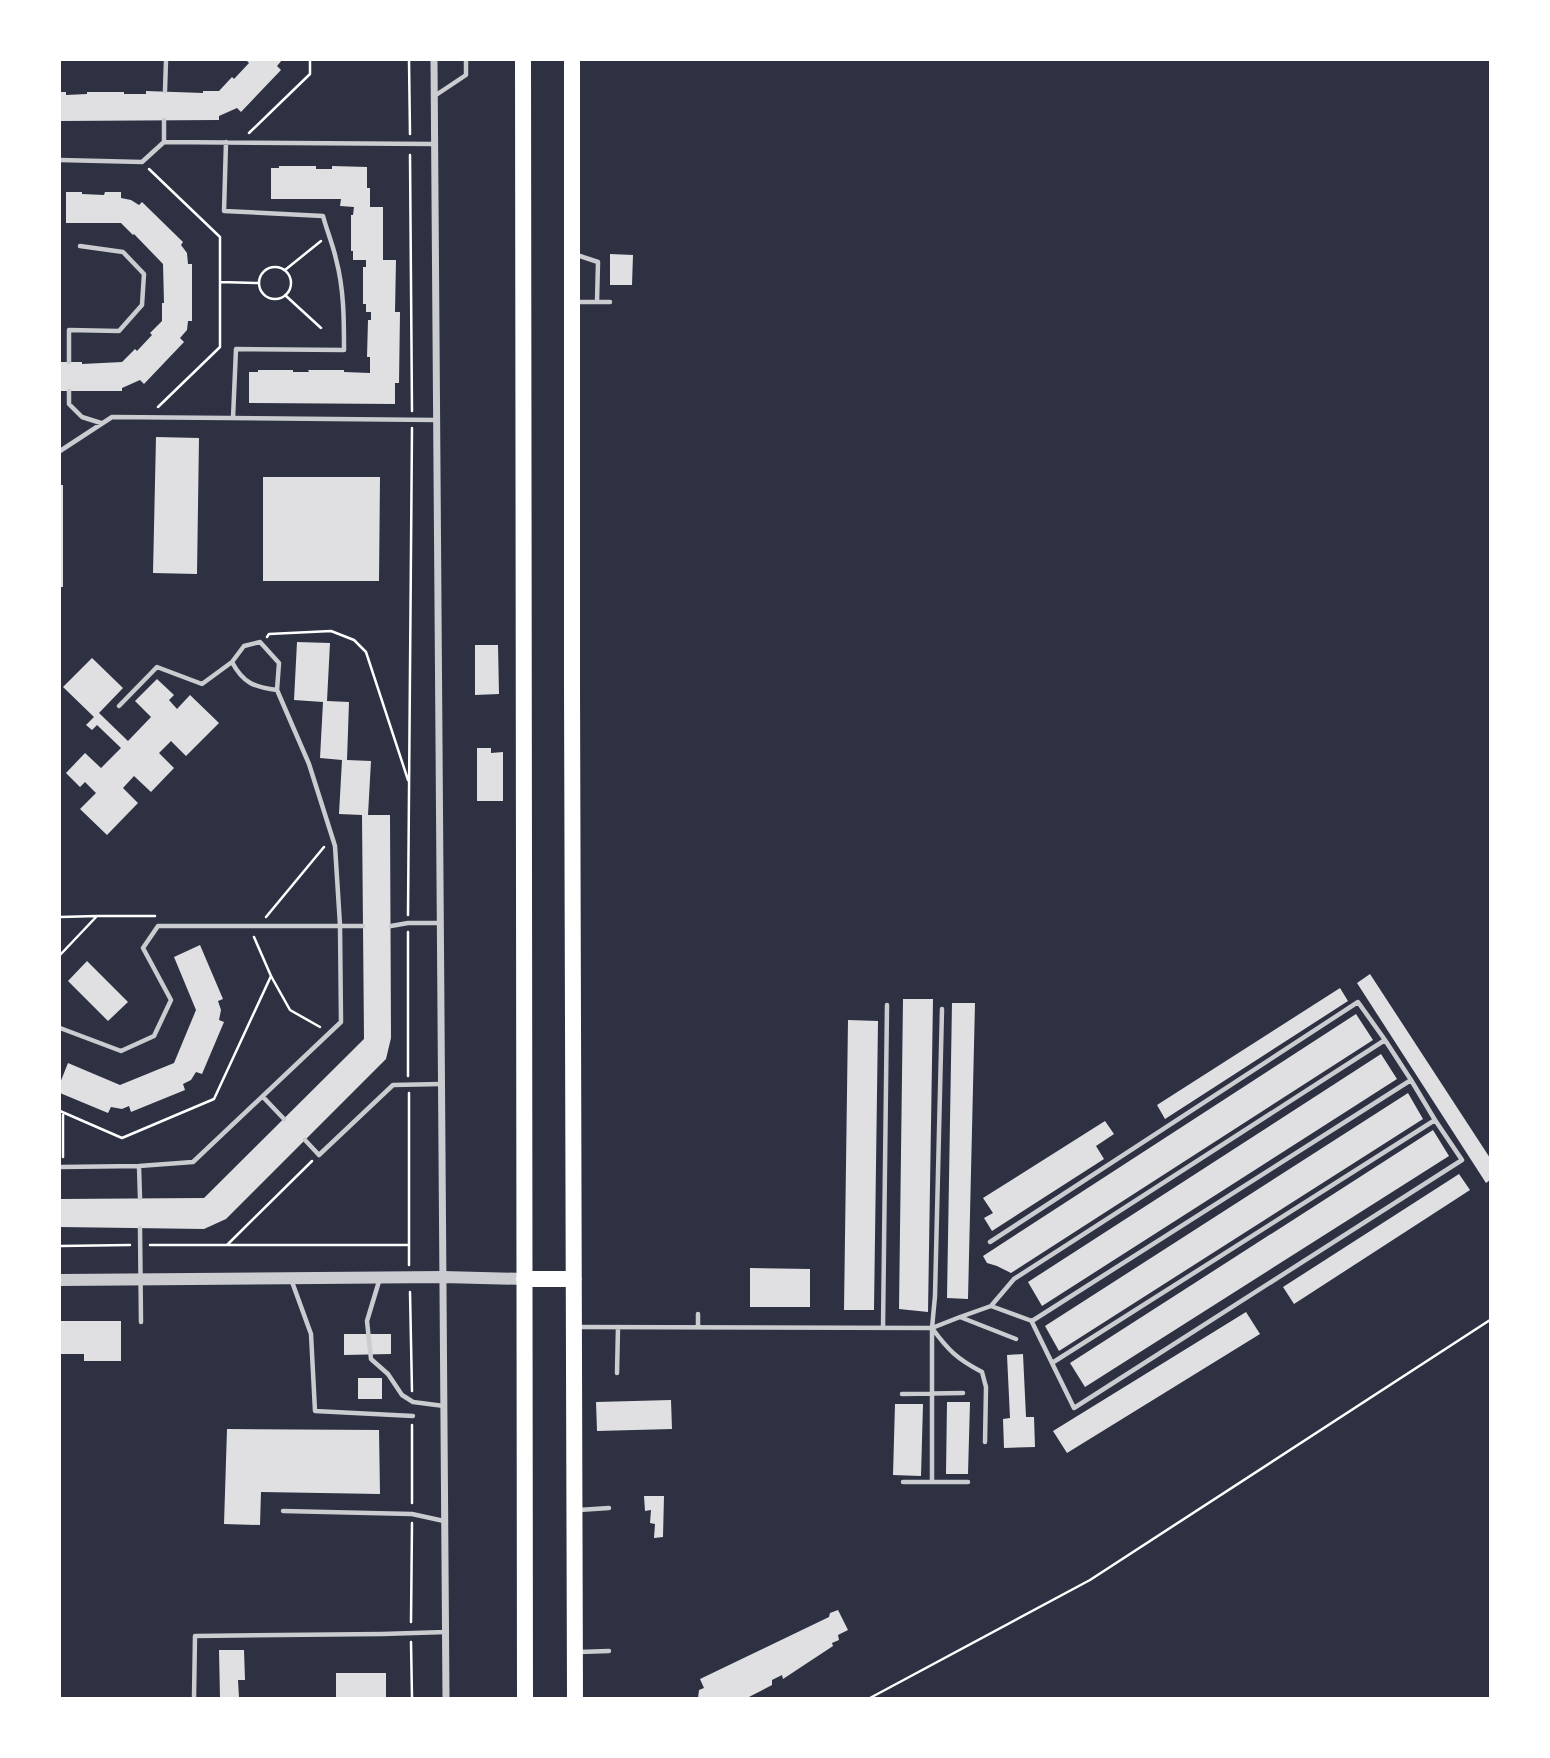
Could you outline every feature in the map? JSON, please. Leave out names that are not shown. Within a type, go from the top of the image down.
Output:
[{"type":"main road","points":[[523,60],[525,1699]]},
{"type":"main road","points":[[572,60],[575,1699]]},
{"type":"main road","points":[[524,1279],[574,1279]]},
{"type":"street","points":[[434,60],[446,1699]]},
{"type":"street","points":[[60,1280],[380,1277],[524,1279]]},
{"type":"lane","points":[[165,91],[166,60]]},
{"type":"lane","points":[[434,96],[466,75],[466,60]]},
{"type":"lane","points":[[164,120],[164,142]]},
{"type":"lane","points":[[60,160],[142,163],[164,142],[434,144]]},
{"type":"lane","points":[[226,142],[224,211],[323,216],[336,258],[344,302],[344,350],[236,349],[233,418]]},
{"type":"lane","points":[[69,362],[69,330],[119,331],[142,305],[144,274],[123,252],[80,246]]},
{"type":"lane","points":[[572,253],[598,262],[597,302]]},
{"type":"lane","points":[[572,303],[610,302]]},
{"type":"lane","points":[[69,391],[69,404],[82,417],[102,423]]},
{"type":"lane","points":[[60,451],[112,417],[438,420]]},
{"type":"lane","points":[[61,1167],[193,1162],[341,1022],[340,925],[335,846],[309,764],[277,690],[279,663],[260,642],[244,646],[232,662],[202,684],[157,667],[119,706]]},
{"type":"lane","points":[[232,662],[240,677],[258,688],[277,690]]},
{"type":"lane","points":[[391,926],[441,923]]},
{"type":"lane","points":[[60,1028],[121,1051],[154,1036],[171,1000],[143,948],[158,926],[363,926]]},
{"type":"lane","points":[[990,1242],[1358,1002],[1462,1160],[1074,1408],[1031,1321],[991,1306]]},
{"type":"lane","points":[[883,1328],[887,1006]]},
{"type":"lane","points":[[932,1482],[932,1328],[942,1009]]},
{"type":"lane","points":[[574,1327],[932,1328],[991,1306],[1014,1279],[1385,1040]]},
{"type":"lane","points":[[1031,1321],[1411,1080]]},
{"type":"lane","points":[[304,1140],[319,1155],[393,1085],[442,1084]]},
{"type":"lane","points":[[263,1097],[284,1119]]},
{"type":"lane","points":[[1052,1363],[1435,1120]]},
{"type":"lane","points":[[139,1166],[140,1198]]},
{"type":"lane","points":[[140,1228],[141,1322]]},
{"type":"lane","points":[[380,1277],[367,1321],[371,1359],[388,1374],[402,1395],[413,1402],[444,1406]]},
{"type":"lane","points":[[291,1278],[311,1334],[315,1410],[412,1416]]},
{"type":"lane","points":[[698,1314],[698,1327]]},
{"type":"lane","points":[[960,1317],[1016,1339]]},
{"type":"lane","points":[[617,1373],[618,1327]]},
{"type":"lane","points":[[932,1328],[949,1351],[982,1372],[986,1387],[985,1442]]},
{"type":"lane","points":[[902,1394],[963,1393]]},
{"type":"lane","points":[[903,1482],[968,1482]]},
{"type":"lane","points":[[575,1510],[609,1508]]},
{"type":"lane","points":[[283,1511],[412,1514],[445,1521]]},
{"type":"lane","points":[[194,1699],[195,1636],[446,1632]]},
{"type":"lane","points":[[575,1653],[609,1651]]},
{"type":"path","points":[[239,142],[310,74],[310,60]]},
{"type":"path","points":[[409,60],[412,420],[408,1085],[413,1402]]},
{"type":"path","points":[[142,163],[220,237],[220,346],[149,417]]},
{"type":"path","points":[[285,270],[328,235]]},
{"type":"path","points":[[277,266],[285,270],[290,276],[290,290],[278,299],[271,299],[260,290],[260,277],[267,268],[277,266]]},
{"type":"path","points":[[220,282],[258,283]]},
{"type":"path","points":[[285,295],[321,328]]},
{"type":"path","points":[[260,642],[269,634],[331,631],[354,640],[366,652],[409,783]]},
{"type":"path","points":[[266,917],[332,838]]},
{"type":"path","points":[[60,955],[97,916]]},
{"type":"path","points":[[60,917],[159,916]]},
{"type":"path","points":[[249,926],[271,976],[290,1010],[330,1032]]},
{"type":"path","points":[[61,1167],[61,1112],[122,1138],[214,1099],[271,976]]},
{"type":"path","points":[[227,1245],[319,1155]]},
{"type":"path","points":[[60,1246],[410,1245]]},
{"type":"path","points":[[870,1699],[1090,1580],[1490,1320]]},
{"type":"path","points":[[412,1416],[412,1699]]},
{"type":"building","points":[[248,60],[282,60],[277,66],[281,70],[241,112],[237,108],[219,116],[219,120],[60,121],[60,92],[66,92],[66,95],[87,92],[146,94],[146,91],[219,91],[249,63]]},
{"type":"building","points":[[316,166],[316,169],[332,169],[332,166],[367,167],[370,207],[383,207],[383,260],[396,260],[395,312],[400,312],[399,383],[395,383],[395,404],[249,403],[249,372],[344,370],[370,373],[370,357],[367,357],[368,320],[371,320],[371,312],[366,312],[366,304],[363,304],[363,267],[366,267],[366,260],[353,260],[351,251],[351,215],[354,207],[340,206],[341,199],[271,199],[271,168]]},
{"type":"building","points":[[66,192],[104,195],[105,192],[121,192],[121,198],[139,205],[142,202],[183,242],[181,245],[187,253],[188,264],[192,264],[192,321],[188,321],[187,330],[180,338],[184,342],[144,384],[140,380],[122,388],[122,391],[60,391],[60,362],[122,362],[135,349],[137,351],[162,321],[164,303],[163,264],[121,223],[66,223]]},
{"type":"building","points":[[610,254],[633,255],[632,285],[610,285]]},
{"type":"building","points":[[156,437],[199,438],[197,574],[153,573]]},
{"type":"building","points":[[263,477],[380,477],[379,581],[263,581]]},
{"type":"building","points":[[60,485],[63,485],[63,587],[60,587]]},
{"type":"building","points":[[297,642],[330,643],[327,701],[349,702],[347,760],[371,761],[368,815],[390,815],[391,1038],[386,1059],[226,1219],[204,1229],[60,1227],[60,1199],[204,1198],[364,1039],[362,815],[339,814],[342,760],[320,758],[323,702],[294,700]]},
{"type":"building","points":[[475,645],[498,645],[499,694],[475,695]]},
{"type":"building","points":[[92,658],[123,688],[99,713],[128,741],[151,717],[135,701],[157,679],[174,695],[169,700],[177,709],[190,695],[219,723],[186,756],[171,741],[159,753],[174,768],[151,792],[134,776],[123,788],[138,803],[107,835],[80,809],[96,793],[85,782],[80,787],[66,773],[85,753],[101,768],[121,748],[97,725],[92,730],[86,725],[94,717],[63,687]]},
{"type":"building","points":[[477,748],[491,748],[491,753],[503,752],[503,801],[477,801]]},
{"type":"building","points":[[200,945],[223,999],[218,1001],[221,1010],[219,1020],[224,1022],[202,1074],[196,1072],[191,1080],[183,1084],[185,1090],[131,1112],[129,1106],[122,1109],[111,1107],[108,1113],[60,1093],[60,1083],[68,1063],[120,1085],[174,1063],[196,1010],[174,957]]},
{"type":"building","points":[[87,961],[128,1002],[108,1021],[68,981]]},
{"type":"building","points":[[1370,974],[1490,1158],[1490,1180],[1486,1183],[1357,983]]},
{"type":"building","points":[[1340,988],[1348,1001],[1165,1119],[1157,1105]]},
{"type":"building","points":[[903,999],[933,999],[928,1312],[899,1309]]},
{"type":"building","points":[[952,1003],[975,1003],[968,1299],[947,1298]]},
{"type":"building","points":[[1356,1014],[1373,1040],[1011,1273],[987,1263],[983,1256]]},
{"type":"building","points":[[848,1020],[878,1021],[874,1310],[844,1310]]},
{"type":"building","points":[[1381,1054],[1397,1079],[1042,1306],[1028,1282]]},
{"type":"building","points":[[1408,1093],[1423,1119],[1059,1351],[1045,1326]]},
{"type":"building","points":[[1105,1121],[1114,1134],[1096,1146],[1104,1159],[992,1231],[984,1218],[993,1213],[983,1198]]},
{"type":"building","points":[[1433,1130],[1449,1156],[1085,1387],[1070,1363]]},
{"type":"building","points":[[1459,1174],[1470,1190],[1294,1304],[1283,1287]]},
{"type":"building","points":[[750,1268],[810,1269],[810,1307],[750,1307]]},
{"type":"building","points":[[1246,1312],[1260,1334],[1067,1453],[1053,1431]]},
{"type":"building","points":[[60,1321],[121,1321],[121,1361],[84,1361],[84,1354],[60,1354]]},
{"type":"building","points":[[344,1334],[391,1334],[391,1354],[344,1355]]},
{"type":"building","points":[[1023,1354],[1026,1417],[1034,1417],[1035,1447],[1004,1448],[1003,1419],[1010,1418],[1007,1355]]},
{"type":"building","points":[[358,1378],[382,1378],[382,1399],[358,1399]]},
{"type":"building","points":[[671,1400],[672,1429],[597,1431],[596,1402]]},
{"type":"building","points":[[947,1402],[970,1402],[968,1474],[946,1474]]},
{"type":"building","points":[[895,1404],[923,1404],[921,1476],[893,1475]]},
{"type":"building","points":[[227,1429],[379,1430],[380,1494],[261,1492],[260,1525],[224,1524]]},
{"type":"building","points":[[644,1496],[664,1496],[663,1537],[654,1538],[655,1524],[650,1523],[651,1510],[645,1511]]},
{"type":"building","points":[[838,1610],[848,1630],[838,1635],[839,1640],[832,1643],[833,1646],[783,1679],[782,1675],[772,1680],[772,1685],[747,1698],[698,1698],[699,1690],[704,1688],[700,1679],[829,1617],[830,1613]]},
{"type":"building","points":[[219,1650],[244,1650],[245,1680],[238,1680],[239,1698],[220,1698]]},
{"type":"building","points":[[336,1673],[386,1673],[386,1698],[336,1698]]}]
